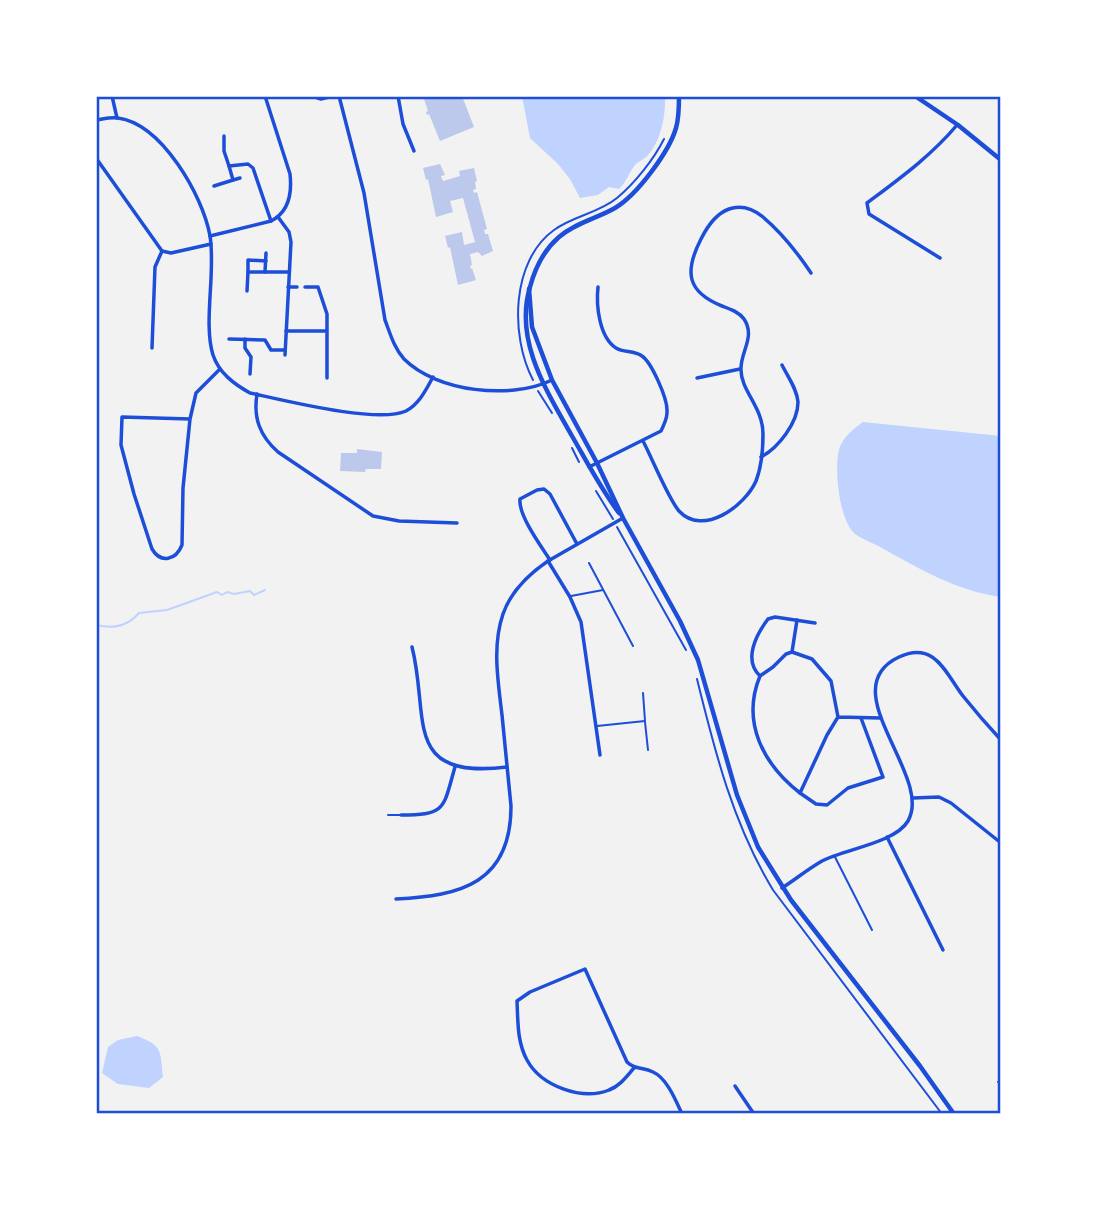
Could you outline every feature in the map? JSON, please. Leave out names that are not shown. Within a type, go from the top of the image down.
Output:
[{"type":"main road","points":[[623,518],[587,469],[544,384],[531,353],[524,321],[526,297],[535,269],[559,237],[623,203],[650,172],[673,137],[678,118],[679,96]]},
{"type":"main road","points":[[915,96],[958,125],[1001,160]]},
{"type":"main road","points":[[529,289],[532,327],[552,380],[689,640],[706,684],[740,804],[758,847],[782,888],[954,1114]]},
{"type":"street","points":[[112,96],[117,118]]},
{"type":"street","points":[[210,236],[278,218],[289,201],[291,188],[265,96]]},
{"type":"street","points":[[312,96],[321,99],[336,96],[364,193],[381,299],[391,338],[401,356],[415,369],[433,377],[495,393],[536,386],[552,380]]},
{"type":"street","points":[[398,96],[403,124],[414,151]]},
{"type":"street","points":[[96,120],[117,118],[144,129],[161,144],[190,184],[210,236],[210,342],[220,369],[233,382],[248,392],[383,416],[405,411],[416,404],[433,377]]},
{"type":"street","points":[[940,258],[869,214],[867,203],[941,145],[958,125]]},
{"type":"street","points":[[224,136],[224,151],[233,180]]},
{"type":"street","points":[[96,158],[162,251],[171,253],[211,244]]},
{"type":"street","points":[[229,166],[248,164],[253,168],[271,221]]},
{"type":"street","points":[[214,186],[240,178]]},
{"type":"street","points":[[643,441],[679,511],[690,520],[701,522],[714,519],[744,497],[755,481],[764,434],[762,418],[740,369],[749,331],[744,318],[738,313],[704,298],[693,286],[691,278],[696,247],[717,215],[732,208],[746,208],[756,211],[789,243],[811,272]]},
{"type":"street","points":[[229,339],[265,340],[271,349],[285,353],[289,232],[278,218]]},
{"type":"street","points":[[152,348],[155,267],[162,251]]},
{"type":"street","points":[[265,272],[266,253]]},
{"type":"street","points":[[247,290],[248,260],[266,261]]},
{"type":"street","points":[[248,272],[289,272]]},
{"type":"street","points":[[288,287],[297,287]]},
{"type":"street","points":[[306,287],[318,287],[327,314],[327,377]]},
{"type":"street","points":[[587,469],[661,431],[668,412],[665,398],[644,357],[635,352],[620,350],[608,339],[599,316],[598,287]]},
{"type":"street","points":[[286,331],[327,331]]},
{"type":"street","points":[[245,339],[245,348],[251,357],[250,374]]},
{"type":"street","points":[[761,457],[776,446],[796,414],[798,402],[795,390],[782,365]]},
{"type":"street","points":[[190,419],[122,417],[121,445],[134,494],[152,550],[156,557],[163,559],[171,559],[179,553],[182,545],[183,488],[190,419],[196,393],[220,369]]},
{"type":"street","points":[[697,378],[740,369]]},
{"type":"street","points":[[257,394],[257,421],[260,433],[267,442],[362,510],[387,519],[457,523]]},
{"type":"street","points":[[577,544],[550,494],[544,489],[520,499],[519,506],[581,622],[600,755]]},
{"type":"street","points":[[396,899],[427,898],[459,891],[479,880],[495,863],[507,839],[511,823],[497,669],[497,643],[503,614],[516,591],[532,572],[623,518]]},
{"type":"street","points":[[760,676],[751,665],[750,657],[768,619],[775,617],[815,623]]},
{"type":"street","points":[[792,652],[797,620]]},
{"type":"street","points":[[412,647],[417,665],[421,722],[425,736],[438,755],[455,767],[477,770],[507,767]]},
{"type":"street","points":[[800,793],[838,717],[834,690],[825,671],[812,659],[792,652],[760,676],[752,712],[757,739],[770,763],[800,793],[816,804],[827,805],[848,788],[883,777],[861,718]]},
{"type":"street","points":[[782,888],[835,856],[887,837],[906,823],[912,799],[902,766],[881,718],[876,690],[879,676],[886,666],[905,654],[929,655],[940,662],[962,694],[1001,740]]},
{"type":"street","points":[[838,717],[881,718]]},
{"type":"street","points":[[401,815],[431,814],[439,810],[446,798],[455,767]]},
{"type":"street","points":[[912,799],[939,797],[951,803],[1001,843]]},
{"type":"street","points":[[887,837],[943,950]]},
{"type":"street","points":[[634,1068],[610,1090],[593,1093],[571,1091],[548,1082],[537,1075],[527,1062],[520,1045],[517,1001],[530,992],[585,969],[627,1062],[634,1068],[652,1071],[661,1077],[682,1114]]},
{"type":"street","points":[[735,1086],[754,1114]]},
{"type":"lane","points":[[589,563],[633,646]]},
{"type":"lane","points":[[570,597],[604,589]]},
{"type":"lane","points":[[643,693],[648,750]]},
{"type":"lane","points":[[596,726],[645,721]]},
{"type":"lane","points":[[388,815],[401,815]]},
{"type":"lane","points":[[835,856],[872,930]]},
{"type":"path","points":[[551,413],[530,374],[518,321],[520,294],[527,265],[536,249],[554,230],[617,198],[653,156],[668,133]]},
{"type":"path","points":[[572,449],[587,469]]},
{"type":"path","points":[[597,492],[687,652]]},
{"type":"path","points":[[695,673],[718,765],[736,817],[757,863],[778,897],[942,1114]]},
{"type":"water","points":[[522,96],[665,96],[665,111],[653,149],[635,165],[619,189],[609,187],[598,195],[580,198],[558,164],[530,138]]},
{"type":"water","points":[[863,422],[1001,436],[1001,597],[969,590],[939,578],[854,533],[841,505],[838,458],[845,438]]},
{"type":"water","points":[[137,1036],[152,1043],[159,1050],[163,1077],[149,1088],[118,1084],[102,1073],[108,1047],[118,1040]]},
{"type":"building","points":[[423,96],[462,96],[474,127],[440,141],[429,114],[427,115]]},
{"type":"building","points":[[440,164],[445,175],[441,176],[443,181],[460,176],[459,171],[474,168],[477,181],[476,189],[473,190],[474,193],[477,192],[487,229],[484,230],[485,234],[488,234],[493,251],[482,256],[478,252],[470,254],[470,266],[476,280],[458,285],[445,236],[462,232],[464,245],[475,242],[463,198],[450,201],[453,212],[436,217],[423,168]]},
{"type":"building","points":[[357,449],[382,452],[381,469],[366,469],[365,472],[340,471],[341,453],[357,453]]},
{"type":"waterway","points":[[96,625],[119,626],[139,613],[167,610],[217,592],[222,595],[227,592],[234,594],[250,591],[254,595],[265,590]]}]
